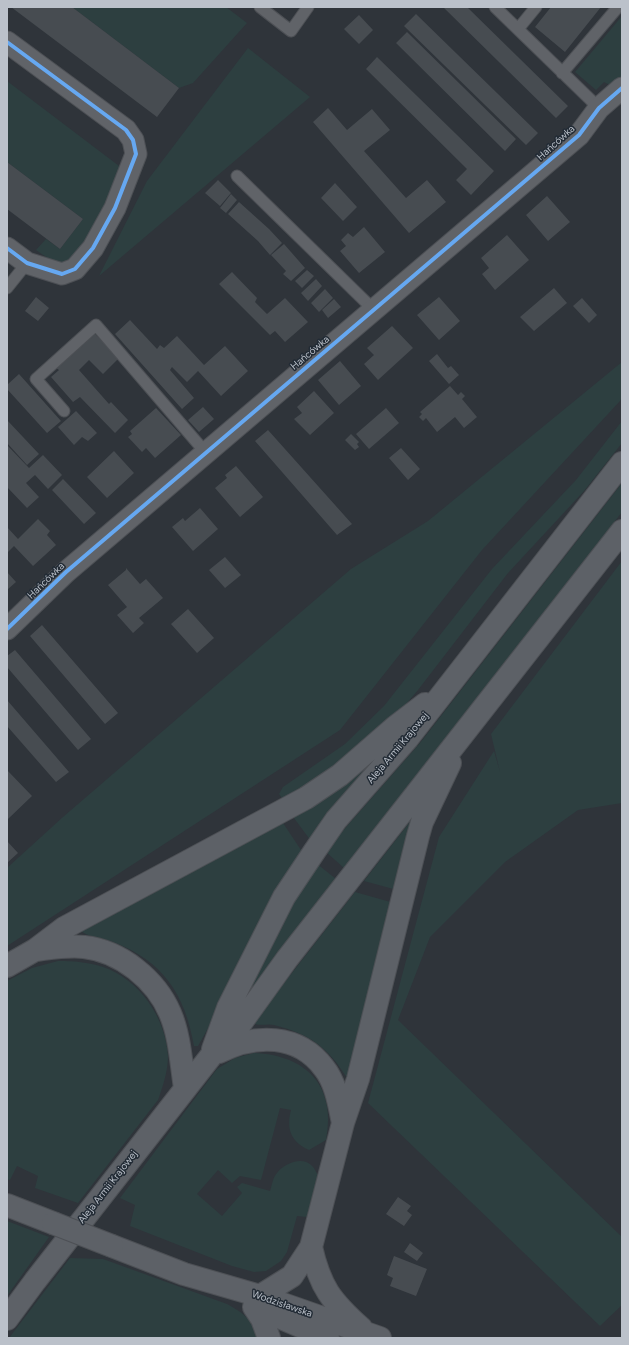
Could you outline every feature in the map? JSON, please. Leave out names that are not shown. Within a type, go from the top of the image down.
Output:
[{"type":"main road","name":"Aleja Armii Krajowej","points":[[211,1056],[228,1008],[284,897],[299,873],[336,820],[408,738],[622,463]]},
{"type":"main road","name":"Aleja Armii Krajowej","points":[[7,1319],[185,1088],[211,1056],[236,1030],[286,959],[622,531]]},
{"type":"main road","points":[[7,966],[35,950],[64,928],[306,798],[340,776],[395,727],[448,687]]},
{"type":"main road","points":[[269,1338],[257,1302],[292,1276],[311,1247],[343,1123],[358,1079],[422,822],[434,801],[462,735]]},
{"type":"main road","points":[[35,950],[70,946],[86,947],[122,960],[142,974],[158,991],[170,1013],[177,1035],[185,1088]]},
{"type":"main road","points":[[211,1056],[246,1040],[266,1039],[289,1043],[310,1053],[325,1068],[338,1100],[343,1123]]},
{"type":"main road","name":"Wodzisławska","points":[[7,1206],[257,1302],[374,1336]]},
{"type":"main road","points":[[311,1247],[318,1276],[329,1296],[343,1311],[374,1336]]},
{"type":"main road","name":"Wodzisławska","points":[[257,1302],[328,1338]]},
{"type":"street","points":[[7,42],[126,130],[134,140],[136,154],[115,208],[93,248],[75,269],[62,274],[27,263],[7,248]]},
{"type":"street","name":"Hańcówka","points":[[7,630],[66,572],[579,135],[599,108],[622,88]]},
{"type":"lane","points":[[260,7],[291,31],[308,7]]},
{"type":"lane","points":[[495,7],[599,108]]},
{"type":"lane","points":[[518,29],[536,7]]},
{"type":"lane","points":[[562,73],[618,7]]},
{"type":"lane","points":[[237,176],[374,310]]},
{"type":"lane","points":[[7,288],[27,263]]},
{"type":"lane","points":[[64,411],[36,379],[96,325],[206,452]]},
{"type":"shaded area","points":[[72,7],[226,7],[247,23],[193,83],[179,88]]},
{"type":"shaded area","points":[[622,16],[622,77],[612,86],[604,82],[596,90],[575,72]]},
{"type":"shaded area","points":[[248,48],[310,97],[99,276],[147,181]]},
{"type":"shaded area","points":[[7,81],[123,169],[86,251],[62,268],[36,250],[46,239],[60,249],[83,219],[7,162]]},
{"type":"shaded area","points":[[622,362],[622,397],[620,401],[482,550],[340,730],[7,946],[7,868],[63,817],[351,569],[428,521]]},
{"type":"shaded area","points":[[622,421],[622,443],[584,491],[508,573],[418,690],[384,730],[285,802],[279,794],[283,787],[345,744],[384,706],[492,569],[576,480]]},
{"type":"shaded area","points":[[622,483],[622,512],[344,868],[325,851],[420,743]]},
{"type":"shaded area","points":[[622,561],[622,803],[578,810],[505,862],[430,937],[398,1020],[622,1237],[622,1305],[600,1326],[368,1103],[439,837],[494,751],[500,772],[491,734]]},
{"type":"shaded area","points":[[364,766],[367,770],[311,841],[291,814]]},
{"type":"shaded area","points":[[281,820],[303,853],[211,1023],[198,1046],[194,1046],[185,1010],[178,995],[158,970],[145,959],[130,950],[109,940],[86,934],[79,929]]},
{"type":"shaded area","points":[[411,822],[397,890],[364,881],[409,823]]},
{"type":"shaded area","points":[[316,863],[336,879],[261,976],[235,1024],[231,1021],[283,919]]},
{"type":"shaded area","points":[[355,892],[394,903],[347,1078],[340,1067],[325,1050],[316,1043],[298,1033],[274,1025],[258,1025],[253,1023]]},
{"type":"shaded area","points":[[58,961],[81,962],[103,967],[116,973],[139,990],[156,1014],[166,1042],[168,1056],[166,1073],[158,1100],[78,1203],[35,1188],[38,1176],[17,1166],[10,1180],[7,1179],[7,981],[32,968]]},
{"type":"shaded area","points":[[254,1053],[272,1055],[289,1060],[303,1067],[314,1077],[322,1089],[327,1104],[328,1121],[326,1140],[309,1150],[298,1143],[291,1134],[289,1123],[291,1110],[280,1108],[261,1180],[240,1176],[232,1183],[218,1170],[197,1194],[222,1216],[242,1193],[237,1187],[242,1183],[270,1191],[276,1175],[288,1164],[303,1161],[307,1162],[314,1168],[318,1175],[307,1217],[297,1216],[287,1252],[281,1261],[266,1271],[254,1272],[232,1266],[130,1226],[135,1205],[120,1198],[217,1069],[235,1058]]},
{"type":"shaded area","points":[[7,1221],[49,1237],[7,1296]]},
{"type":"shaded area","points":[[70,1258],[103,1259],[227,1304],[246,1317],[258,1338],[9,1338]]},
{"type":"building","points":[[11,7],[72,7],[179,88],[157,117]]},
{"type":"building","points":[[443,7],[467,7],[568,106],[556,118]]},
{"type":"building","points":[[551,7],[601,7],[565,52],[535,27]]},
{"type":"building","points":[[416,14],[538,133],[526,145],[404,26]]},
{"type":"building","points":[[359,15],[373,30],[359,44],[344,29]]},
{"type":"building","points":[[407,32],[516,139],[505,151],[396,43]]},
{"type":"building","points":[[377,57],[494,171],[471,195],[456,180],[467,169],[366,69]]},
{"type":"building","points":[[328,108],[347,130],[372,109],[390,130],[364,151],[406,198],[427,180],[446,202],[409,233],[313,122]]},
{"type":"building","points":[[7,162],[83,219],[60,249],[7,209]]},
{"type":"building","points":[[218,180],[231,193],[220,206],[205,193]]},
{"type":"building","points":[[335,183],[357,207],[343,221],[321,198]]},
{"type":"building","points":[[231,194],[237,200],[226,213],[220,208]]},
{"type":"building","points":[[547,196],[570,222],[548,241],[526,215]]},
{"type":"building","points":[[239,202],[282,243],[270,255],[258,241],[228,214]]},
{"type":"building","points":[[364,227],[385,252],[359,273],[340,251],[346,246],[341,240],[348,233],[353,237]]},
{"type":"building","points":[[507,235],[529,260],[495,290],[482,274],[489,268],[481,258]]},
{"type":"building","points":[[284,244],[305,268],[291,281],[283,274],[286,271],[271,255]]},
{"type":"building","points":[[307,270],[314,276],[302,288],[295,281]]},
{"type":"building","points":[[232,272],[257,298],[255,302],[267,314],[285,298],[308,322],[285,342],[275,331],[270,335],[219,284]]},
{"type":"building","points":[[316,279],[322,286],[308,301],[301,293]]},
{"type":"building","points":[[554,288],[567,303],[534,331],[520,317]]},
{"type":"building","points":[[325,289],[333,298],[319,312],[311,303]]},
{"type":"building","points":[[36,297],[49,308],[38,321],[25,311]]},
{"type":"building","points":[[439,297],[460,321],[439,340],[417,315]]},
{"type":"building","points":[[582,298],[597,315],[589,323],[573,306]]},
{"type":"building","points":[[334,299],[341,307],[328,318],[322,310]]},
{"type":"building","points":[[130,320],[157,349],[160,345],[164,348],[177,336],[204,365],[225,346],[248,371],[221,396],[198,371],[187,382],[172,367],[170,370],[194,398],[182,409],[115,334]]},
{"type":"building","points":[[392,326],[413,348],[378,380],[364,364],[374,355],[367,348]]},
{"type":"building","points":[[95,334],[119,358],[103,374],[89,360],[79,370],[109,404],[111,402],[128,420],[115,433],[80,397],[73,402],[51,377],[59,370],[56,368]]},
{"type":"building","points":[[437,354],[448,368],[451,366],[459,375],[449,384],[429,361]]},
{"type":"building","points":[[340,361],[361,386],[339,405],[318,380]]},
{"type":"building","points":[[19,374],[61,421],[47,433],[7,389],[7,385]]},
{"type":"building","points":[[450,386],[458,395],[461,392],[465,396],[462,399],[477,417],[464,428],[455,417],[437,432],[426,418],[423,421],[419,417],[422,414],[420,412]]},
{"type":"building","points":[[314,391],[334,413],[310,435],[294,419],[302,413],[297,407]]},
{"type":"building","points":[[203,407],[214,419],[199,432],[188,420]]},
{"type":"building","points":[[156,408],[181,435],[155,458],[146,448],[142,452],[128,437],[132,434],[130,431]]},
{"type":"building","points":[[386,408],[399,423],[369,449],[356,434]]},
{"type":"building","points":[[76,411],[97,433],[88,441],[82,437],[74,445],[58,427]]},
{"type":"building","points":[[7,420],[39,454],[27,465],[7,443]]},
{"type":"building","points":[[268,430],[352,524],[337,535],[255,441]]},
{"type":"building","points":[[351,434],[359,442],[357,444],[359,447],[355,450],[345,440]]},
{"type":"building","points":[[7,445],[29,468],[43,455],[62,475],[48,489],[35,475],[26,483],[39,497],[27,508],[7,487]]},
{"type":"building","points":[[401,448],[420,469],[408,480],[389,458]]},
{"type":"building","points":[[114,451],[134,473],[107,498],[87,477]]},
{"type":"building","points":[[236,466],[263,497],[240,517],[215,488],[227,478],[225,475]]},
{"type":"building","points":[[63,479],[96,513],[84,524],[52,490]]},
{"type":"building","points":[[200,508],[218,529],[193,551],[172,527],[183,518],[185,521]]},
{"type":"building","points":[[38,519],[50,531],[47,535],[56,545],[33,566],[14,546],[7,553],[7,527],[18,539]]},
{"type":"building","points":[[225,557],[241,575],[225,588],[209,570]]},
{"type":"building","points":[[126,568],[140,584],[146,579],[163,598],[139,618],[144,623],[133,633],[117,615],[127,607],[108,585],[126,570]]},
{"type":"building","points":[[7,572],[16,582],[7,590]]},
{"type":"building","points":[[188,609],[214,638],[197,653],[171,624]]},
{"type":"building","points":[[42,625],[118,713],[105,724],[30,636]]},
{"type":"building","points":[[15,650],[91,739],[78,750],[7,667],[7,656]]},
{"type":"building","points":[[7,700],[69,772],[56,782],[7,726]]},
{"type":"building","points":[[7,770],[32,796],[8,819],[7,818]]},
{"type":"building","points":[[7,841],[18,853],[7,863]]},
{"type":"building","points":[[398,1197],[411,1206],[407,1211],[412,1215],[404,1226],[386,1214]]},
{"type":"building","points":[[410,1243],[423,1253],[417,1261],[404,1252]]},
{"type":"building","points":[[394,1256],[427,1269],[416,1296],[390,1286],[393,1278],[387,1275]]},
{"type":"cycle path","points":[[7,42],[126,130],[133,140],[136,154],[115,208],[93,248],[75,269],[62,274],[27,263],[7,248]]},
{"type":"cycle path","points":[[7,629],[66,572],[579,135],[599,108],[622,88]]}]
